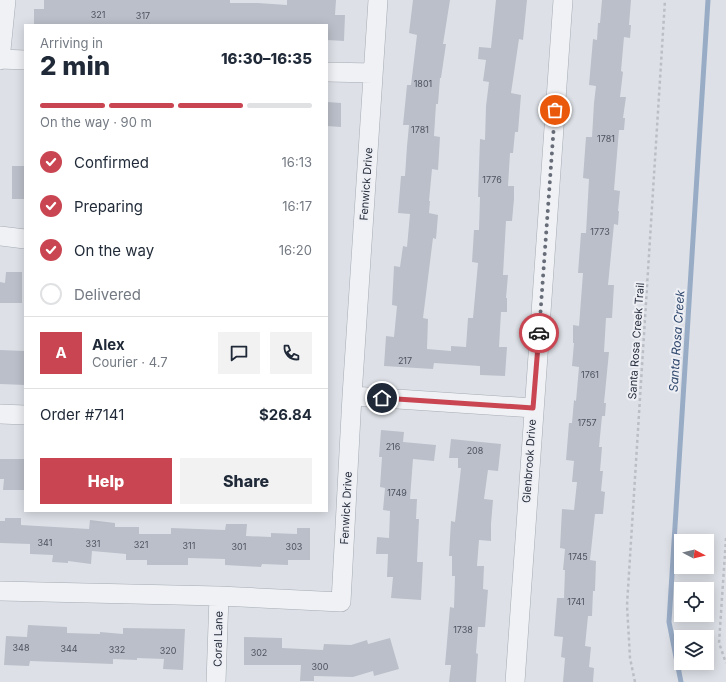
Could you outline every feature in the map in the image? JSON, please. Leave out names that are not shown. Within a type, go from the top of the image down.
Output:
[{"type":"street","points":[[6,0],[0,60],[24,60]]},
{"type":"street","name":"Fenwick Drive","points":[[0,591],[219,596],[341,602],[352,396],[378,0]]},
{"type":"street","name":"Glenbrook Drive","points":[[515,682],[533,408],[563,0]]},
{"type":"street","points":[[328,72],[373,73]]},
{"type":"street","points":[[0,236],[24,239]]},
{"type":"street","points":[[352,396],[533,408]]},
{"type":"street","points":[[0,414],[24,415]]},
{"type":"street","name":"Coral Lane","points":[[216,682],[219,596]]},
{"type":"path","name":"Santa Rosa Creek Trail","points":[[635,682],[630,658],[627,606],[665,0]]},
{"type":"path","points":[[726,538],[719,643],[726,663]]},
{"type":"building","points":[[44,0],[230,0],[230,3],[287,5],[287,0],[336,0],[335,15],[345,15],[344,41],[328,40],[328,24],[34,24],[34,9],[44,9]]},
{"type":"building","points":[[413,0],[450,0],[443,44],[446,44],[440,78],[438,104],[436,104],[434,136],[440,137],[438,170],[432,169],[429,201],[429,213],[438,215],[436,239],[433,238],[423,318],[428,319],[427,349],[451,351],[451,346],[466,347],[468,318],[473,318],[478,263],[472,262],[474,230],[479,230],[480,197],[478,197],[480,139],[485,140],[486,106],[489,82],[483,81],[486,60],[478,59],[479,47],[491,48],[496,0],[527,0],[523,40],[519,39],[511,93],[521,95],[518,132],[515,132],[513,153],[510,153],[508,186],[514,186],[512,221],[506,221],[503,275],[508,275],[506,298],[507,312],[501,312],[499,347],[507,347],[505,376],[480,375],[480,366],[434,363],[433,369],[384,366],[386,336],[394,337],[397,306],[392,305],[394,266],[400,267],[403,246],[407,247],[410,214],[398,213],[401,176],[405,176],[409,125],[403,125],[407,85],[411,85],[417,35],[409,33]]},
{"type":"building","points":[[602,0],[631,0],[629,25],[631,25],[630,38],[624,37],[621,71],[623,72],[620,97],[626,97],[623,118],[625,118],[624,130],[619,130],[614,190],[620,191],[618,225],[614,224],[608,285],[614,285],[612,318],[606,318],[604,352],[609,352],[604,403],[606,403],[605,416],[602,416],[599,447],[602,447],[600,471],[603,471],[601,491],[605,492],[603,514],[595,514],[590,560],[596,561],[595,591],[593,591],[592,616],[588,616],[585,646],[591,647],[589,667],[594,668],[593,682],[563,682],[565,658],[561,657],[563,637],[554,636],[557,598],[564,598],[565,570],[563,570],[565,549],[560,548],[562,509],[574,510],[577,482],[572,482],[574,461],[566,460],[569,423],[572,423],[574,400],[576,401],[579,367],[572,366],[574,343],[573,325],[579,326],[583,273],[578,273],[581,233],[586,233],[589,179],[583,178],[586,137],[592,137],[596,86],[589,85],[593,39],[597,40]]},
{"type":"building","points":[[328,102],[341,103],[341,127],[328,126]]},
{"type":"building","points":[[12,166],[24,166],[24,199],[12,199]]},
{"type":"building","points":[[6,272],[22,272],[22,303],[0,303],[0,282],[5,283]]},
{"type":"building","points":[[0,350],[24,351],[24,385],[0,384]]},
{"type":"building","points":[[381,430],[404,432],[403,442],[436,445],[434,461],[413,459],[410,499],[417,499],[416,519],[419,519],[417,562],[423,562],[421,600],[391,598],[393,577],[387,577],[388,554],[376,554],[377,537],[389,538],[390,511],[383,510],[385,488],[380,487],[382,457],[379,457]]},
{"type":"building","points":[[451,439],[501,444],[498,471],[488,470],[484,499],[493,500],[491,541],[479,540],[477,566],[484,566],[483,589],[488,590],[485,627],[478,627],[476,682],[449,682],[451,665],[445,665],[450,607],[454,608],[455,576],[452,576],[452,556],[449,556],[451,521],[455,522],[461,468],[458,468],[458,458],[449,458]]},
{"type":"building","points":[[0,459],[24,459],[24,490],[3,490],[4,479],[0,479]]},
{"type":"building","points":[[5,518],[21,518],[21,525],[89,529],[90,520],[115,523],[115,527],[139,527],[139,534],[171,534],[171,528],[225,530],[226,524],[247,524],[246,536],[271,537],[271,533],[297,534],[297,528],[310,528],[310,560],[288,560],[288,565],[262,564],[261,567],[225,565],[225,559],[188,558],[188,565],[147,565],[147,560],[126,560],[126,554],[92,551],[91,564],[68,561],[68,563],[52,562],[53,555],[30,554],[30,544],[0,543],[0,521],[5,521]]},
{"type":"building","points":[[28,625],[67,627],[67,633],[100,634],[100,632],[123,634],[123,628],[185,629],[183,670],[163,669],[164,659],[137,658],[137,660],[113,659],[113,664],[30,661],[29,666],[4,665],[6,636],[27,637]]},
{"type":"building","points":[[244,637],[282,638],[282,648],[323,650],[324,644],[351,645],[367,640],[368,644],[390,638],[399,669],[374,676],[373,671],[353,677],[314,676],[314,681],[300,681],[301,665],[244,665]]},
{"type":"waterway","name":"Santa Rosa Creek","points":[[681,682],[669,622],[708,0]]},
{"type":"way so far","points":[[539,333],[555,110]]},
{"type":"route","points":[[382,398],[533,408],[539,333]]}]
